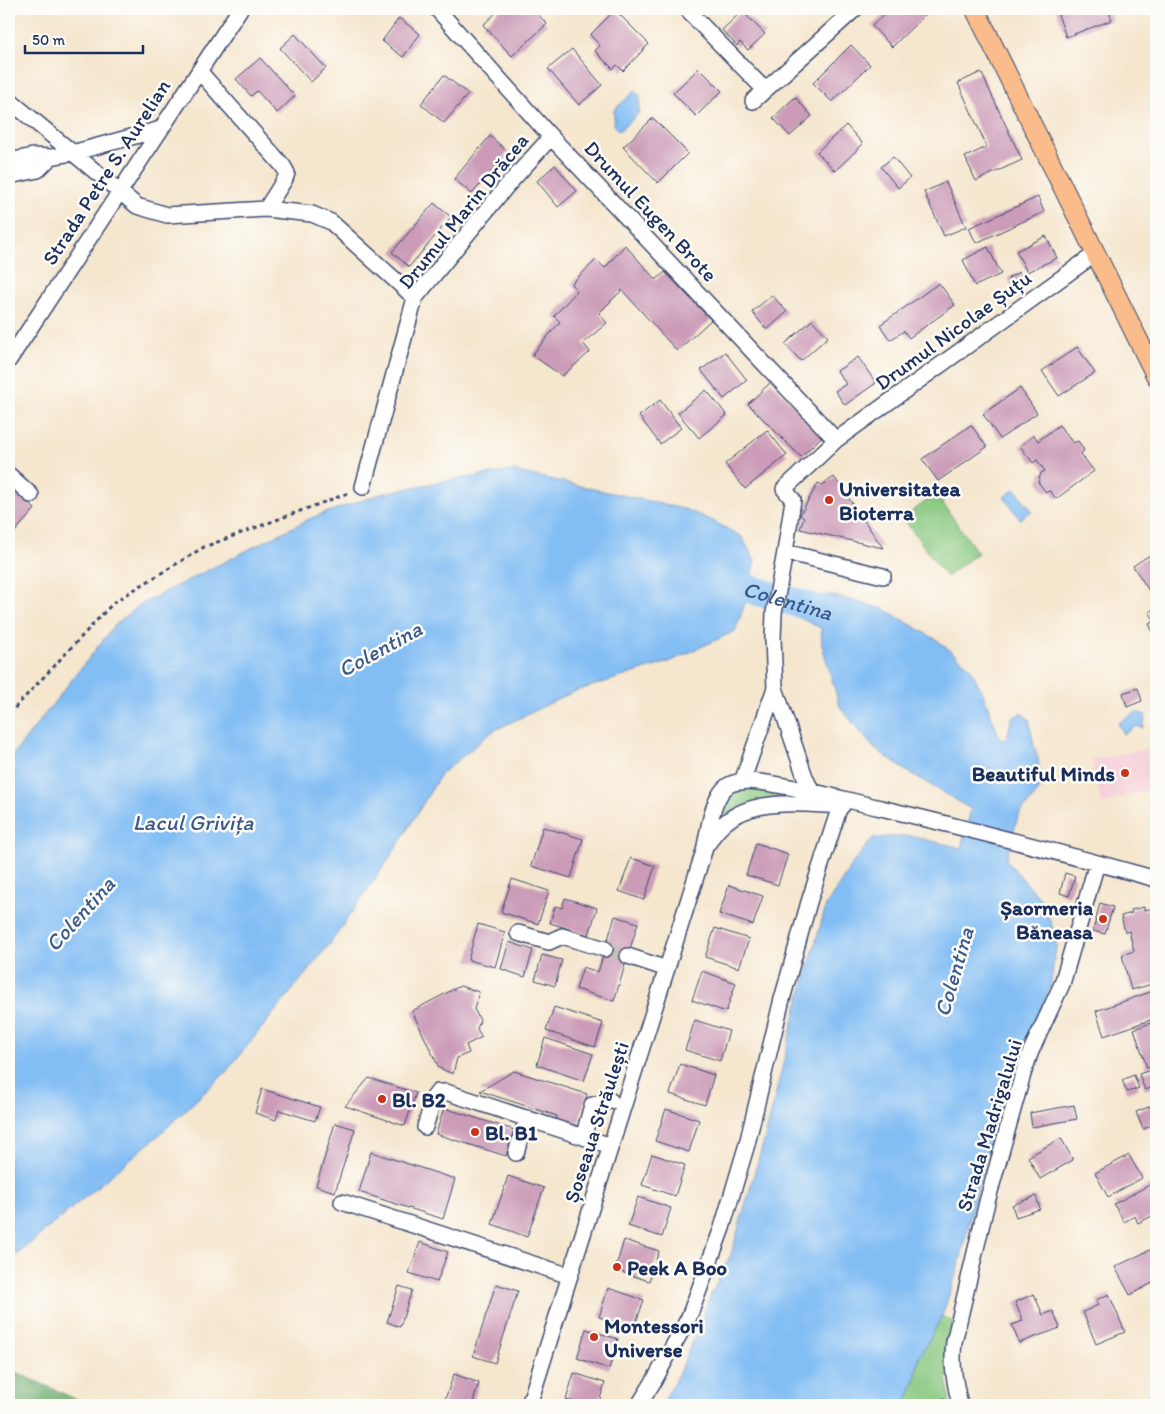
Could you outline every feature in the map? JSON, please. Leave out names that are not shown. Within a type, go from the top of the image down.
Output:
[{"type":"main road","points":[[975,9],[1156,376]]},
{"type":"street","name":"Strada Petre S. Aurelian","points":[[9,360],[240,9]]},
{"type":"street","name":"Drumul Eugen Brote","points":[[437,9],[551,137],[836,440]]},
{"type":"street","points":[[753,101],[855,9]]},
{"type":"street","points":[[690,13],[765,90]]},
{"type":"street","points":[[199,71],[283,166],[287,173],[286,179],[266,209]]},
{"type":"street","name":"Strada Petre S. Aurelian","points":[[9,100],[137,206],[167,214],[266,209],[312,214],[331,222],[415,298]]},
{"type":"street","points":[[9,161],[33,156],[51,157],[72,153],[161,129]]},
{"type":"street","name":"Drumul Marin Drăcea","points":[[363,487],[415,298],[505,188],[551,137]]},
{"type":"street","points":[[9,176],[38,170],[51,157]]},
{"type":"street","name":"Drumul Nicolae Șuțu","points":[[785,552],[793,500],[784,490],[836,440],[1095,254]]},
{"type":"street","points":[[9,475],[31,495]]},
{"type":"street","points":[[812,792],[805,777],[775,688],[774,613],[785,552],[883,576]]},
{"type":"street","points":[[742,782],[775,688]]},
{"type":"street","points":[[704,851],[711,817],[718,798],[729,785],[742,782],[757,782],[812,792],[939,822],[1156,879]]},
{"type":"street","points":[[704,851],[713,834],[722,825],[735,816],[771,804],[883,809]]},
{"type":"street","points":[[639,1405],[688,1317],[722,1228],[747,1144],[781,1003],[809,902],[840,806]]},
{"type":"street","name":"Șoseaua Străulești","points":[[529,1405],[704,851]]},
{"type":"street","name":"Strada Madrigalului","points":[[959,1400],[953,1371],[954,1342],[987,1202],[1022,1074],[1062,984],[1097,863]]},
{"type":"street","points":[[518,933],[550,942],[562,936],[605,949]]},
{"type":"street","points":[[628,956],[667,969]]},
{"type":"street","points":[[424,1126],[434,1097],[438,1092],[446,1092],[611,1146]]},
{"type":"street","points":[[586,1128],[592,1105],[610,1101]]},
{"type":"street","points":[[516,1153],[527,1118]]},
{"type":"street","points":[[342,1202],[570,1276]]},
{"type":"path","points":[[9,714],[114,602],[204,547],[363,487]]},
{"type":"path","points":[[919,1405],[959,1400]]},
{"type":"shaded area","name":"Beautiful Minds","points":[[1156,747],[1156,785],[1102,805],[1091,760]]},
{"type":"green space","points":[[936,494],[978,553],[946,577],[903,518]]},
{"type":"green space","points":[[753,787],[778,791],[778,798],[735,810],[722,816],[725,804],[732,796]]},
{"type":"green space","points":[[942,1316],[953,1322],[947,1373],[950,1405],[905,1405],[915,1381],[919,1358]]},
{"type":"green space","points":[[9,1369],[89,1405],[9,1405]]},
{"type":"water","points":[[635,91],[640,96],[639,113],[619,131],[614,126],[614,110]]},
{"type":"water","name":"Lacul Grivița","points":[[513,471],[684,509],[711,520],[742,537],[755,561],[744,606],[735,631],[669,662],[573,692],[493,731],[441,774],[393,853],[329,945],[225,1073],[160,1134],[9,1261],[9,760],[114,626],[141,604],[311,518],[380,494],[438,482]]},
{"type":"water","points":[[1015,489],[1032,511],[1020,519],[1004,497]]},
{"type":"water","points":[[830,595],[884,609],[937,640],[969,666],[982,691],[1000,739],[1004,740],[1007,737],[1012,718],[1021,713],[1029,719],[1038,758],[1041,788],[1018,816],[1006,860],[1044,903],[1057,941],[1050,988],[1013,1070],[1000,1107],[959,1265],[942,1316],[919,1358],[915,1381],[905,1405],[659,1405],[664,1401],[681,1369],[710,1297],[731,1254],[767,1130],[794,1018],[826,906],[853,863],[873,838],[910,836],[961,848],[971,809],[905,770],[873,747],[840,707],[822,645],[821,628],[791,614],[798,597]]},
{"type":"water","points":[[1136,712],[1146,715],[1143,728],[1137,726],[1124,734],[1118,723]]},
{"type":"building","points":[[500,9],[533,9],[547,24],[512,56],[483,25]]},
{"type":"building","points":[[890,9],[930,10],[892,47],[872,26]]},
{"type":"building","points":[[1056,9],[1108,9],[1112,20],[1066,37]]},
{"type":"building","points":[[615,10],[649,44],[623,71],[617,65],[613,69],[595,51],[600,45],[590,35]]},
{"type":"building","points":[[742,11],[765,34],[748,50],[740,42],[737,46],[722,30]]},
{"type":"building","points":[[399,18],[420,34],[403,57],[382,41]]},
{"type":"building","points":[[295,34],[326,68],[311,82],[280,48]]},
{"type":"building","points":[[851,45],[870,65],[832,102],[813,83]]},
{"type":"building","points":[[572,49],[602,85],[579,105],[548,69]]},
{"type":"building","points":[[260,58],[295,96],[277,113],[257,91],[251,96],[236,79]]},
{"type":"building","points":[[699,68],[722,91],[696,116],[673,93]]},
{"type":"building","points":[[981,72],[1022,160],[976,181],[965,157],[987,147],[958,83]]},
{"type":"building","points":[[444,75],[468,94],[444,123],[421,104]]},
{"type":"building","points":[[795,97],[812,116],[790,136],[773,118]]},
{"type":"building","points":[[653,118],[688,153],[658,183],[623,147]]},
{"type":"building","points":[[846,125],[863,144],[835,171],[817,152]]},
{"type":"building","points":[[490,136],[508,152],[472,194],[454,179]]},
{"type":"building","points":[[893,157],[910,178],[898,188],[881,167]]},
{"type":"building","points":[[555,165],[577,191],[558,207],[537,181]]},
{"type":"building","points":[[946,182],[966,227],[944,236],[924,192]]},
{"type":"building","points":[[1038,197],[1044,212],[976,243],[969,228]]},
{"type":"building","points":[[434,203],[451,217],[409,267],[392,252]]},
{"type":"building","points":[[1046,236],[1057,258],[1027,272],[1016,251]]},
{"type":"building","points":[[625,245],[656,280],[665,272],[711,320],[677,351],[622,290],[599,313],[607,323],[583,343],[590,352],[562,376],[532,355],[560,322],[554,316],[577,291],[571,284],[596,260],[605,268]]},
{"type":"building","points":[[988,247],[1001,274],[975,286],[963,260]]},
{"type":"building","points":[[1019,272],[1025,283],[1013,289],[1008,278]]},
{"type":"building","points":[[939,283],[955,305],[909,338],[904,331],[890,340],[880,325]]},
{"type":"building","points":[[772,295],[787,312],[767,330],[752,312]]},
{"type":"building","points":[[812,320],[828,337],[801,361],[785,344]]},
{"type":"building","points":[[1077,347],[1095,373],[1059,396],[1042,371]]},
{"type":"building","points":[[725,352],[747,380],[724,399],[701,370]]},
{"type":"building","points":[[858,357],[876,383],[845,405],[835,391],[846,384],[837,371]]},
{"type":"building","points":[[771,382],[823,435],[801,457],[748,404]]},
{"type":"building","points":[[1020,388],[1037,413],[1000,439],[983,414]]},
{"type":"building","points":[[706,390],[727,415],[699,438],[678,413]]},
{"type":"building","points":[[660,400],[681,428],[660,444],[639,416]]},
{"type":"building","points":[[971,425],[987,447],[938,481],[922,459]]},
{"type":"building","points":[[1059,425],[1073,443],[1078,441],[1084,450],[1081,454],[1094,471],[1056,499],[1050,491],[1046,492],[1038,482],[1041,473],[1045,471],[1037,460],[1033,463],[1020,446],[1034,435],[1038,441]]},
{"type":"building","points":[[767,430],[787,455],[745,489],[725,464]]},
{"type":"building","name":"Universitatea Bioterra","points":[[834,477],[883,548],[800,529],[804,518],[800,515],[818,483],[822,485]]},
{"type":"building","points":[[9,485],[35,509],[13,534],[9,531]]},
{"type":"building","points":[[1156,551],[1156,595],[1153,597],[1133,566]]},
{"type":"building","points":[[1156,608],[1156,638],[1149,624],[1155,621],[1149,612]]},
{"type":"building","points":[[1138,688],[1142,701],[1127,707],[1123,693]]},
{"type":"building","points":[[543,827],[583,839],[571,878],[531,866]]},
{"type":"building","points":[[756,843],[788,854],[778,885],[746,875]]},
{"type":"building","points":[[631,858],[655,866],[644,900],[619,891]]},
{"type":"building","points":[[1065,873],[1075,876],[1069,896],[1060,893]]},
{"type":"building","points":[[512,879],[549,891],[538,924],[501,912]]},
{"type":"building","points":[[729,885],[763,896],[753,925],[719,914]]},
{"type":"building","points":[[565,898],[597,908],[589,935],[550,923],[555,906],[562,908]]},
{"type":"building","name":"Șaormeria Băneasa","points":[[1100,903],[1113,907],[1105,934],[1093,931]]},
{"type":"building","points":[[1144,907],[1144,910],[1155,908],[1156,912],[1156,983],[1131,990],[1122,955],[1134,951],[1129,931],[1125,932],[1121,916],[1132,913],[1131,910]]},
{"type":"building","points":[[615,916],[638,923],[614,1001],[576,989],[583,967],[598,972]]},
{"type":"building","points":[[478,924],[505,932],[495,967],[468,960]]},
{"type":"building","points":[[715,928],[749,939],[739,968],[705,957]]},
{"type":"building","points":[[509,942],[533,950],[525,977],[501,969]]},
{"type":"building","points":[[542,955],[562,960],[555,986],[535,980]]},
{"type":"building","points":[[702,971],[736,983],[726,1012],[692,1000]]},
{"type":"building","points":[[460,986],[479,992],[474,1009],[480,1020],[477,1029],[482,1037],[466,1045],[469,1053],[457,1058],[453,1074],[439,1068],[412,1011]]},
{"type":"building","points":[[1156,990],[1156,1018],[1104,1036],[1096,1011]]},
{"type":"building","points":[[554,1007],[603,1023],[595,1047],[546,1031]]},
{"type":"building","points":[[695,1020],[729,1031],[720,1061],[685,1050]]},
{"type":"building","points":[[1156,1021],[1156,1064],[1147,1068],[1134,1029]]},
{"type":"building","points":[[545,1038],[593,1054],[584,1081],[537,1065]]},
{"type":"building","points":[[680,1064],[714,1075],[705,1105],[670,1094]]},
{"type":"building","points":[[1156,1068],[1156,1086],[1145,1090],[1139,1074]]},
{"type":"building","points":[[514,1071],[587,1094],[576,1132],[554,1125],[557,1116],[480,1091]]},
{"type":"building","points":[[1134,1075],[1139,1088],[1127,1092],[1122,1080]]},
{"type":"building","name":"Bl. B2","points":[[369,1078],[416,1093],[405,1126],[345,1106]]},
{"type":"building","points":[[262,1089],[320,1107],[315,1121],[279,1110],[276,1120],[255,1113]]},
{"type":"building","points":[[1156,1104],[1156,1124],[1143,1129],[1136,1112]]},
{"type":"building","points":[[1074,1105],[1077,1119],[1032,1127],[1030,1113]]},
{"type":"building","name":"Bl. B1","points":[[444,1108],[514,1130],[506,1156],[436,1134]]},
{"type":"building","points":[[666,1109],[699,1120],[689,1152],[655,1141]]},
{"type":"building","points":[[335,1123],[355,1129],[335,1192],[316,1186]]},
{"type":"building","points":[[1061,1138],[1073,1160],[1040,1179],[1028,1157]]},
{"type":"building","points":[[371,1152],[455,1179],[443,1219],[359,1192]]},
{"type":"building","points":[[652,1154],[685,1165],[675,1196],[642,1185]]},
{"type":"building","points":[[1129,1155],[1142,1178],[1108,1197],[1095,1173]]},
{"type":"building","points":[[508,1176],[544,1188],[527,1237],[492,1224]]},
{"type":"building","points":[[1153,1183],[1156,1189],[1156,1214],[1138,1223],[1135,1216],[1124,1222],[1114,1204]]},
{"type":"building","points":[[1036,1196],[1040,1209],[1016,1217],[1012,1205]]},
{"type":"building","points":[[638,1197],[671,1208],[662,1237],[628,1226]]},
{"type":"building","points":[[624,1240],[659,1251],[649,1281],[615,1270]]},
{"type":"building","points":[[420,1242],[448,1252],[437,1282],[409,1273]]},
{"type":"building","points":[[1156,1247],[1156,1281],[1130,1295],[1115,1267]]},
{"type":"building","points":[[496,1284],[518,1291],[495,1363],[473,1356]]},
{"type":"building","points":[[399,1286],[412,1290],[400,1327],[387,1322]]},
{"type":"building","points":[[608,1288],[644,1300],[634,1328],[599,1317]]},
{"type":"building","points":[[1034,1294],[1043,1315],[1053,1311],[1060,1328],[1019,1343],[1012,1325],[1023,1321],[1015,1302]]},
{"type":"building","points":[[1109,1294],[1125,1332],[1096,1344],[1083,1312],[1098,1305],[1096,1300]]},
{"type":"building","points":[[586,1329],[618,1339],[609,1369],[577,1358]]},
{"type":"building","points":[[574,1373],[605,1383],[598,1405],[583,1405],[566,1400]]},
{"type":"building","points":[[454,1374],[479,1383],[472,1405],[443,1405]]},
{"type":"waterway","name":"Colentina","points":[[711,578],[832,613]]},
{"type":"tunnel","points":[[605,949],[628,956]]},
{"type":"place","name":"Universitatea Bioterra","points":[[829,500]]},
{"type":"place","name":"Beautiful Minds","points":[[1125,773]]},
{"type":"place","name":"Șaormeria Băneasa","points":[[1103,919]]},
{"type":"place","name":"Bl. B2","points":[[382,1099]]},
{"type":"place","name":"Bl. B1","points":[[475,1132]]},
{"type":"place","name":"Peek A Boo","points":[[617,1267]]},
{"type":"place","name":"Montessori Universe","points":[[594,1337]]}]
